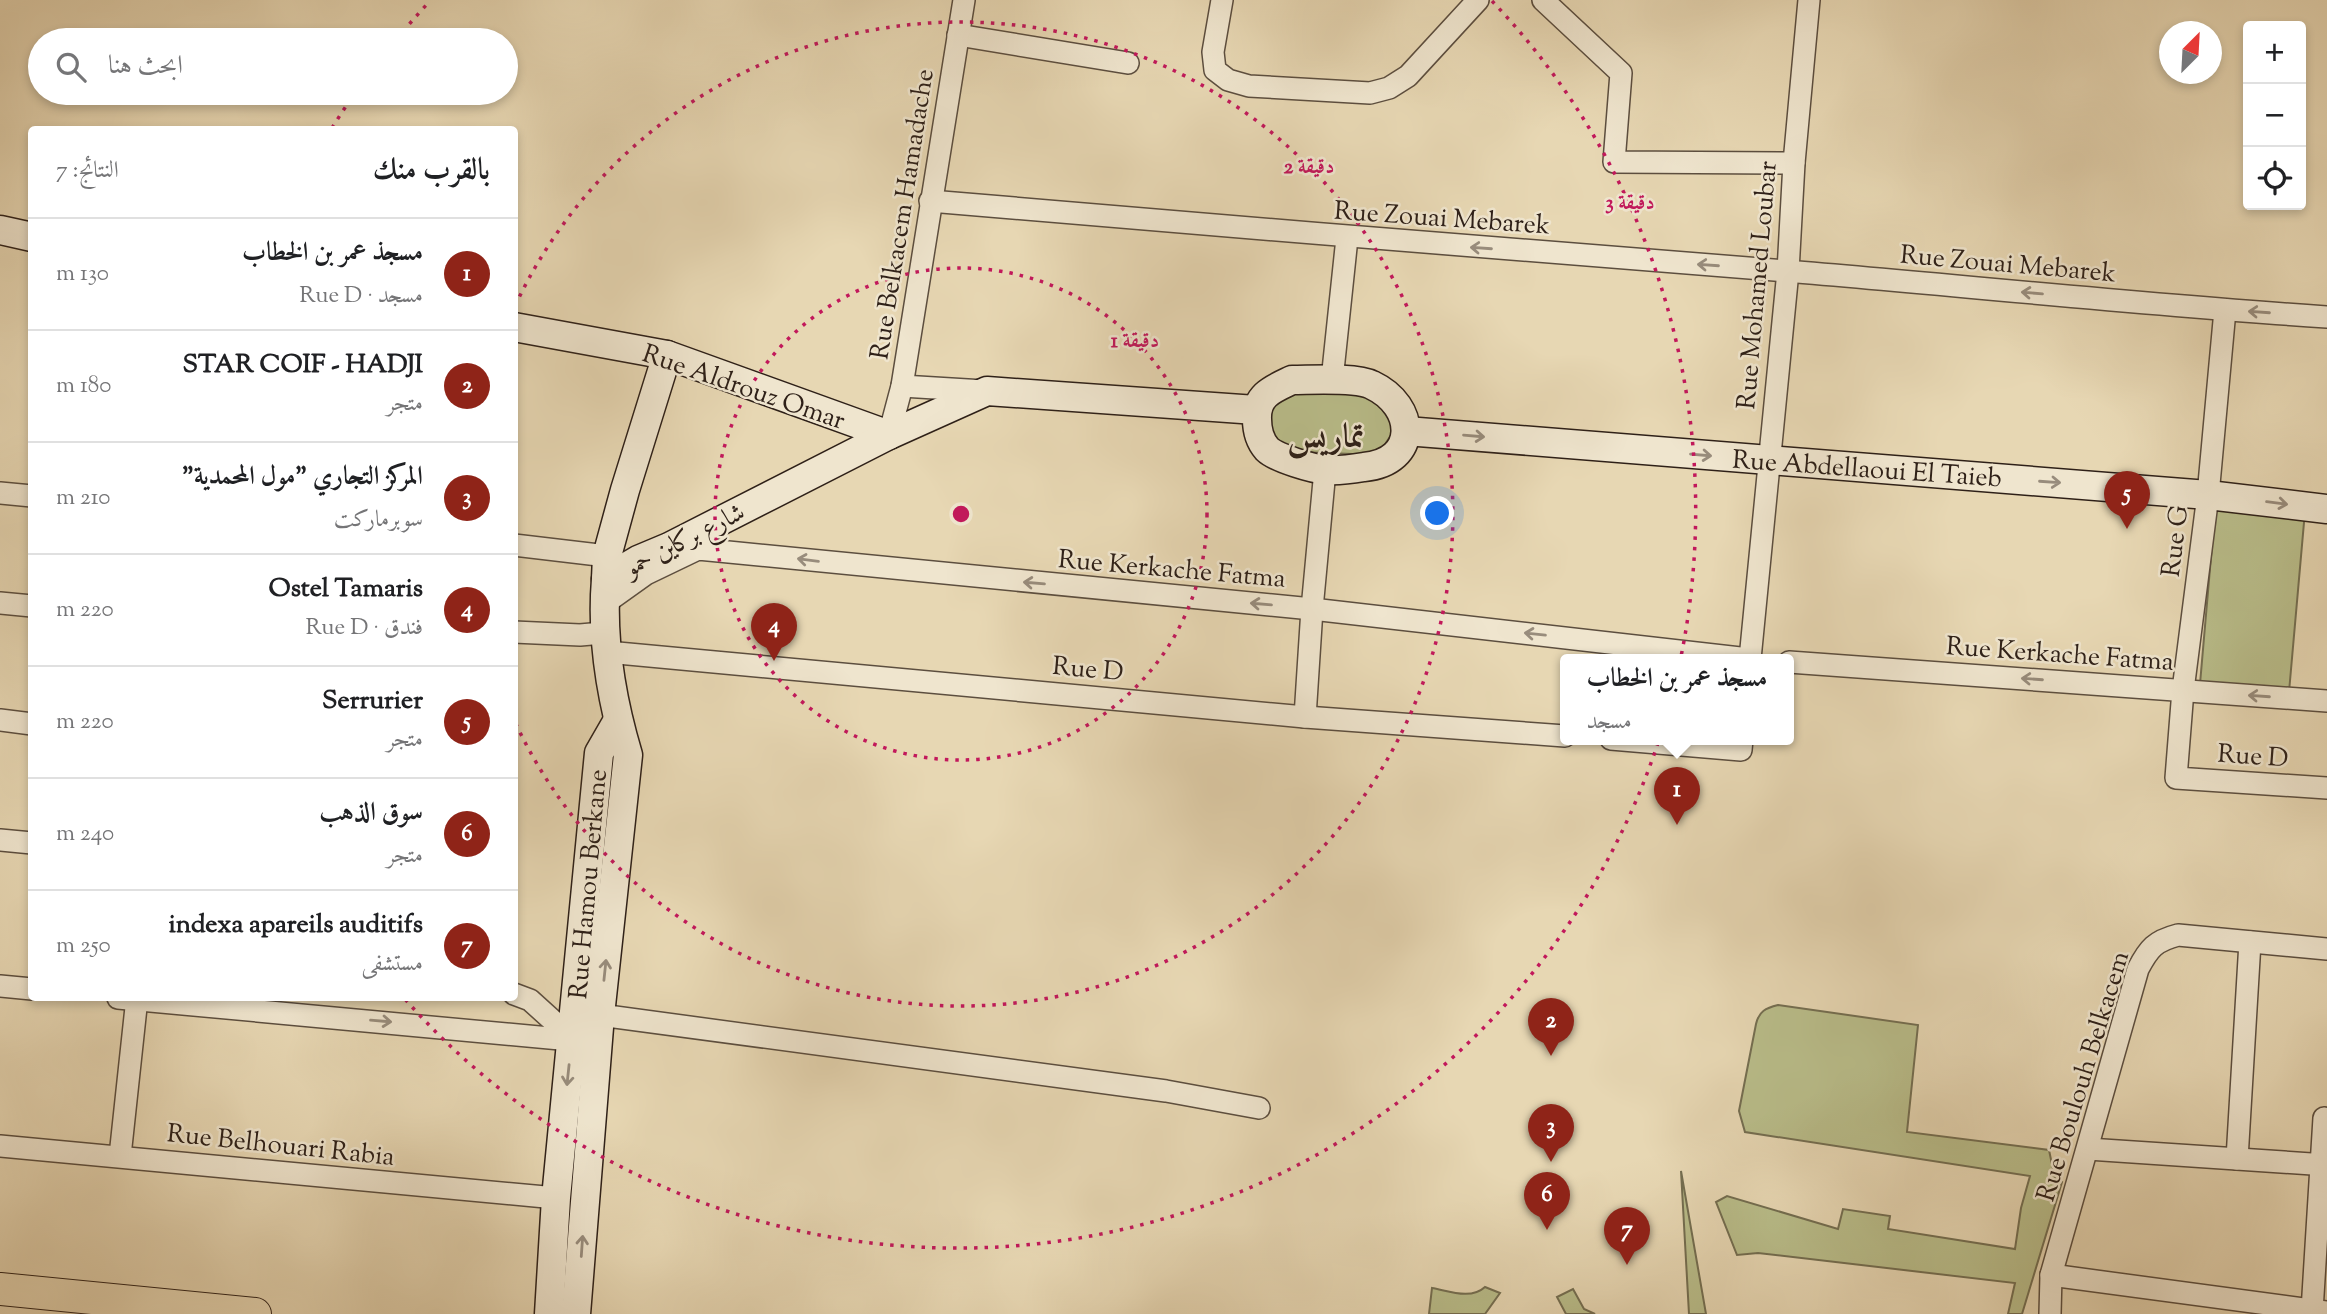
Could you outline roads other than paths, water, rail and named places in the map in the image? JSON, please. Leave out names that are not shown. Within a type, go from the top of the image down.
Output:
[{"type":"main road","points":[[0,1289],[255,1314]]},
{"type":"street","name":"Rue Belkacem Hamadache","points":[[889,435],[902,386],[964,0]]},
{"type":"street","points":[[1222,0],[1213,52],[1215,70],[1228,80],[1249,86],[1370,93],[1389,88],[1408,76],[1478,0]]},
{"type":"street","points":[[1543,0],[1621,73],[1614,162],[1794,163]]},
{"type":"street","name":"Rue Mohamed Loubar","points":[[1750,654],[1788,271],[1794,163],[1809,0]]},
{"type":"street","points":[[958,35],[1128,63]]},
{"type":"street","name":"Rue Zouai Mebarek","points":[[930,201],[1347,238],[1788,271],[2327,317]]},
{"type":"street","points":[[0,230],[28,236]]},
{"type":"street","points":[[1332,380],[1347,238]]},
{"type":"street","name":"Rue G","points":[[2176,778],[2183,690],[2208,495],[2225,310]]},
{"type":"street","name":"Rue Aldrouz Omar","points":[[518,328],[667,355],[889,435]]},
{"type":"street","points":[[605,580],[667,355]]},
{"type":"street","points":[[1292,380],[1332,380],[1370,383],[1391,397],[1404,414],[1406,431],[1403,445],[1393,457],[1368,467],[1325,470],[1288,460],[1267,449],[1257,430],[1256,410],[1267,391],[1292,380]]},
{"type":"street","points":[[902,386],[1256,410]]},
{"type":"street","points":[[889,435],[987,391]]},
{"type":"street","name":"Rue Abdellaoui El Taieb","points":[[1406,431],[2208,495],[2327,509]]},
{"type":"street","name":"شارع بركاين حمو","points":[[618,720],[605,643],[605,580],[638,560],[669,547],[889,435]]},
{"type":"street","points":[[1305,717],[1325,470]]},
{"type":"street","points":[[0,493],[28,496]]},
{"type":"street","points":[[518,547],[605,580],[646,575],[698,549]]},
{"type":"street","name":"Rue Kerkache Fatma","points":[[669,547],[1312,609],[1706,654]]},
{"type":"street","points":[[0,603],[28,606]]},
{"type":"street","name":"Rue D","points":[[518,632],[580,635],[605,643],[1305,717],[1560,736]]},
{"type":"street","name":"Rue Kerkache Fatma","points":[[1794,662],[2327,701]]},
{"type":"street","points":[[0,720],[28,724]]},
{"type":"street","name":"Rue Hamou Berkane","points":[[549,1314],[556,1198],[579,1027],[628,755],[618,720]]},
{"type":"street","name":"Rue D","points":[[2176,778],[2327,788]]},
{"type":"street","points":[[0,839],[28,842]]},
{"type":"street","name":"Rue Boulouh Belkacem","points":[[2050,1314],[2051,1275],[2138,969],[2147,950],[2163,939],[2178,935],[2327,949]]},
{"type":"street","points":[[2237,1159],[2250,942]]},
{"type":"street","points":[[0,986],[28,989]]},
{"type":"street","points":[[518,996],[579,1027]]},
{"type":"street","points":[[120,1156],[130,1001]]},
{"type":"street","points":[[176,1001],[579,1027],[1167,1091],[1259,1108]]},
{"type":"street","name":"Rue Hamou Berkane","points":[[576,1314],[579,1027]]},
{"type":"street","points":[[2051,1275],[2320,1311],[2325,1118]]},
{"type":"street","name":"Rue Belhouari Rabia","points":[[0,1146],[556,1198]]},
{"type":"street","points":[[2088,1149],[2325,1164]]},
{"type":"place","name":"Serrurier","points":[[2127,529]]},
{"type":"place","name":"Ostel Tamaris","points":[[774,661]]},
{"type":"place","name":"مسجذ عمر بن الخطاب","points":[[1677,825]]},
{"type":"place","name":"STAR COIF - HADJI","points":[[1551,1056]]},
{"type":"place","name":"المركز التجاري \"مول المحمدية\"","points":[[1551,1162]]},
{"type":"place","name":"سوق الذهب","points":[[1547,1230]]},
{"type":"place","name":"indexa apareils auditifs","points":[[1627,1265]]},
{"type":"district","name":"تماريس","points":[[1326,435]]}]
